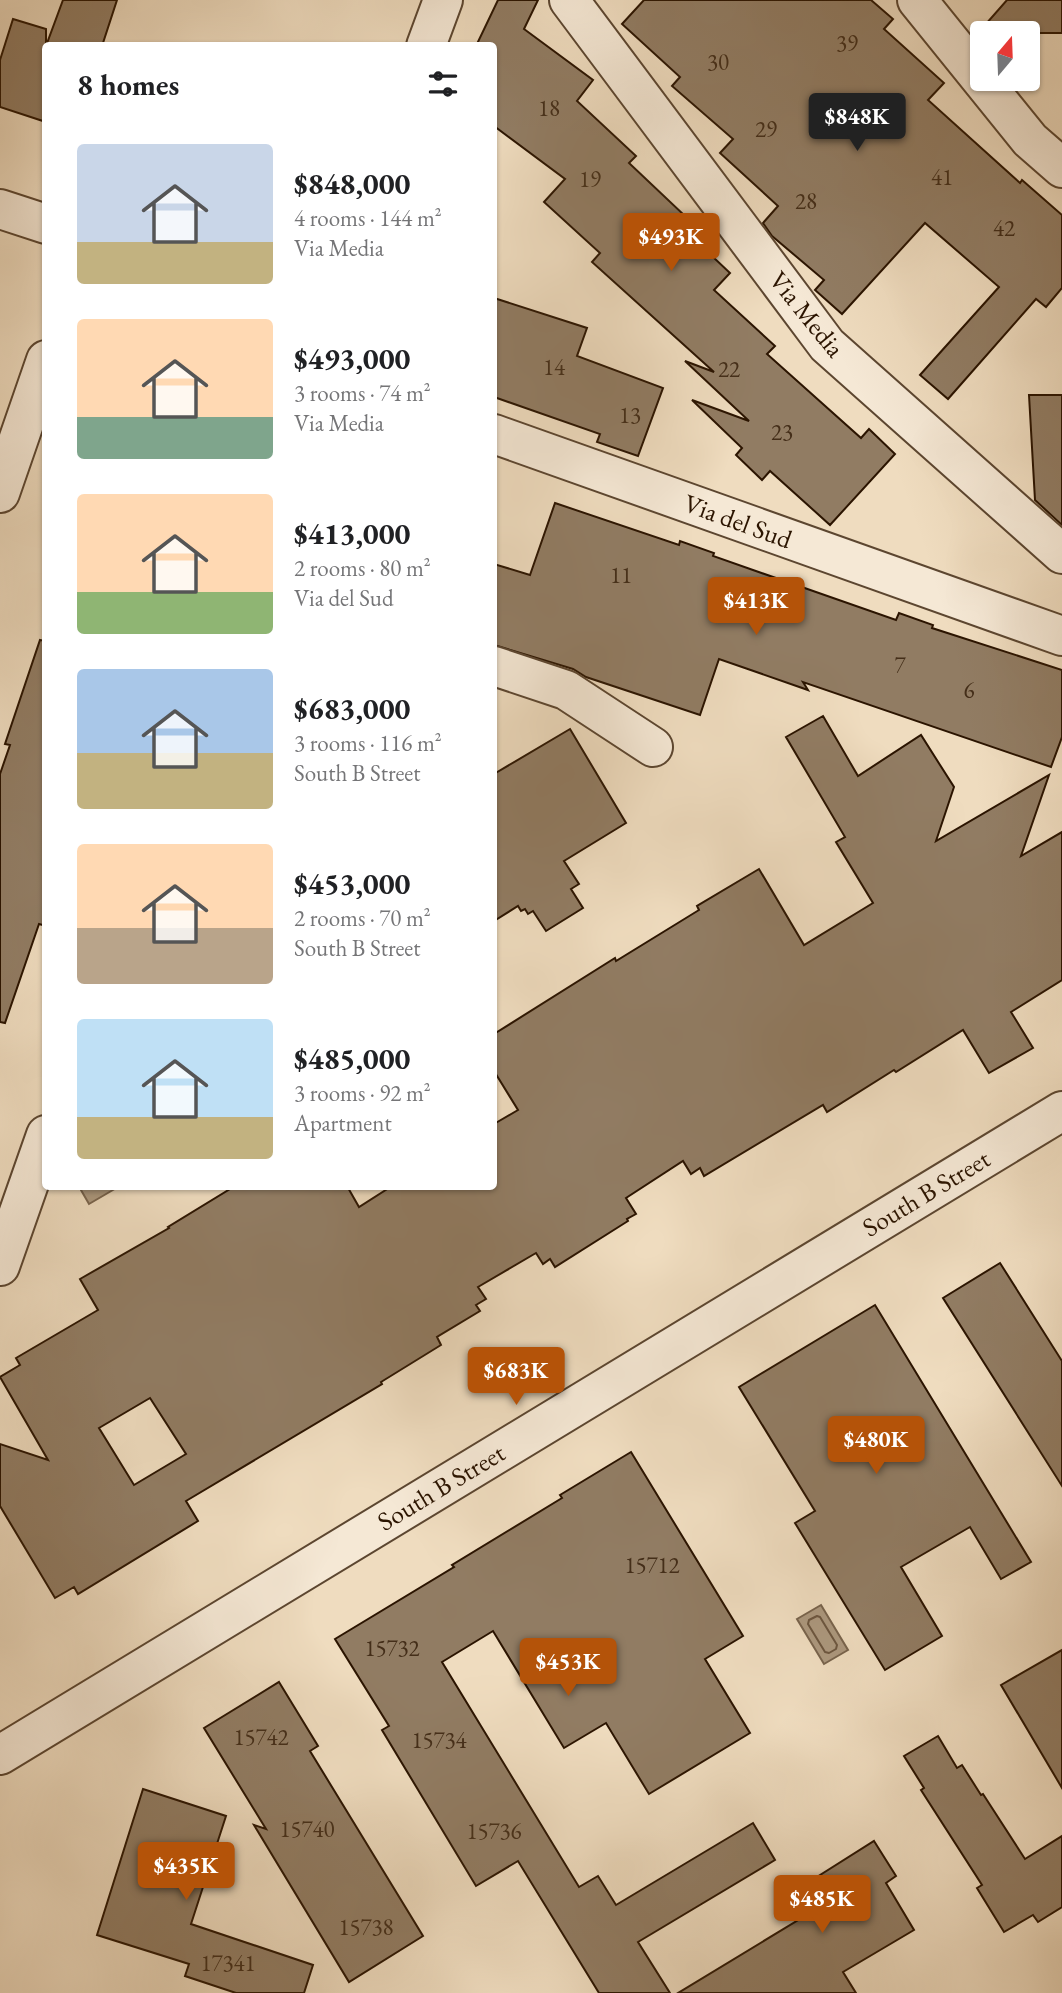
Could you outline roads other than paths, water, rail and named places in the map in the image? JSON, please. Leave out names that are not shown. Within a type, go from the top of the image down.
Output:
[{"type":"street","points":[[427,42],[443,0]]},
{"type":"street","name":"Via Media","points":[[569,0],[827,345],[1062,554]]},
{"type":"street","points":[[917,0],[1030,141],[1062,168]]},
{"type":"street","points":[[0,209],[42,223]]},
{"type":"street","points":[[0,494],[42,372]]},
{"type":"street","name":"Via del Sud","points":[[497,435],[1062,636]]},
{"type":"street","points":[[497,667],[566,690],[653,747]]},
{"type":"street","name":"South B Street","points":[[0,1755],[1062,1111]]},
{"type":"street","points":[[0,1266],[42,1146]]},
{"type":"water","points":[[81,1190],[113,1190],[89,1204]]},
{"type":"water","points":[[821,1605],[848,1650],[824,1664],[797,1619]]}]
